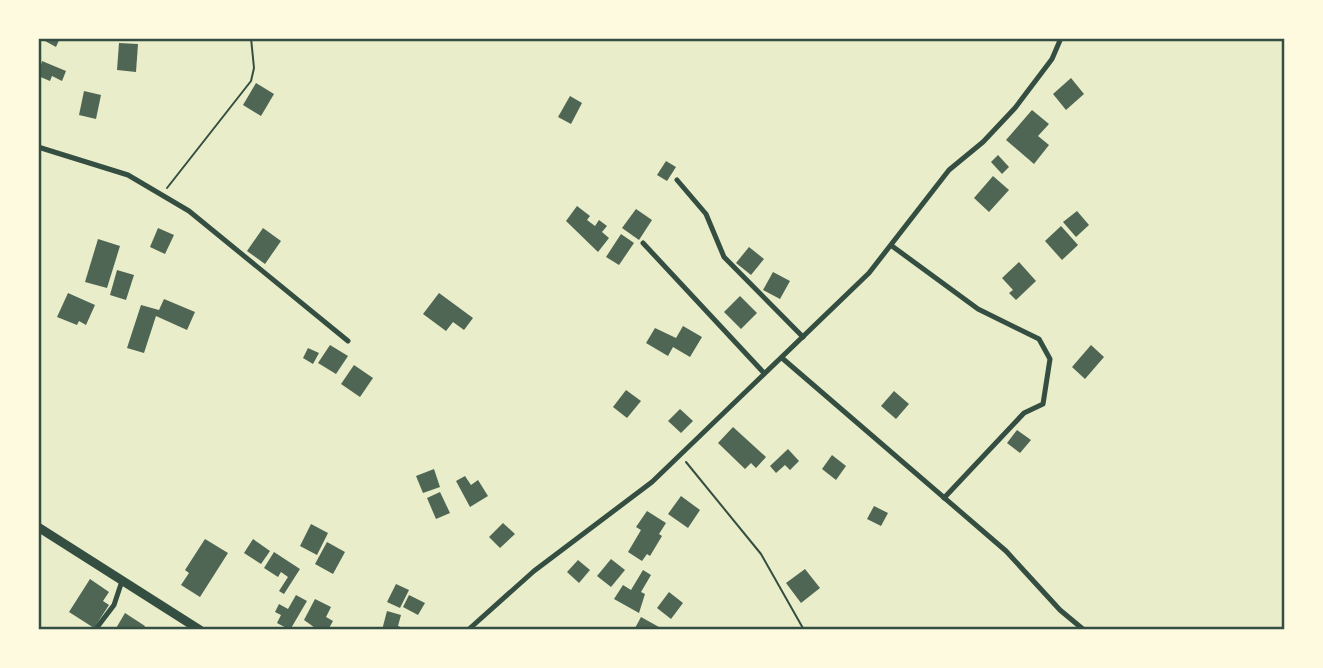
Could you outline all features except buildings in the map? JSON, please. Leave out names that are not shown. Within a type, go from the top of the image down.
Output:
[{"type":"main road","points":[[38,527],[200,629]]},
{"type":"street","points":[[468,629],[534,570],[630,500],[782,358],[892,246],[949,170],[983,142],[1015,108],[1052,59],[1061,38]]},
{"type":"street","points":[[38,147],[128,175],[162,194],[189,211],[348,341]]},
{"type":"street","points":[[677,180],[706,214],[724,257],[803,337]]},
{"type":"street","points":[[643,243],[764,373]]},
{"type":"street","points":[[892,246],[978,309],[1040,339],[1050,359],[1043,404],[1024,413],[944,498]]},
{"type":"street","points":[[782,358],[1006,551],[1060,610],[1084,629]]},
{"type":"street","points":[[95,629],[114,606],[122,580]]},
{"type":"path","points":[[162,194],[251,81],[254,68],[251,38]]},
{"type":"path","points":[[680,455],[725,506],[761,554],[804,629]]}]
